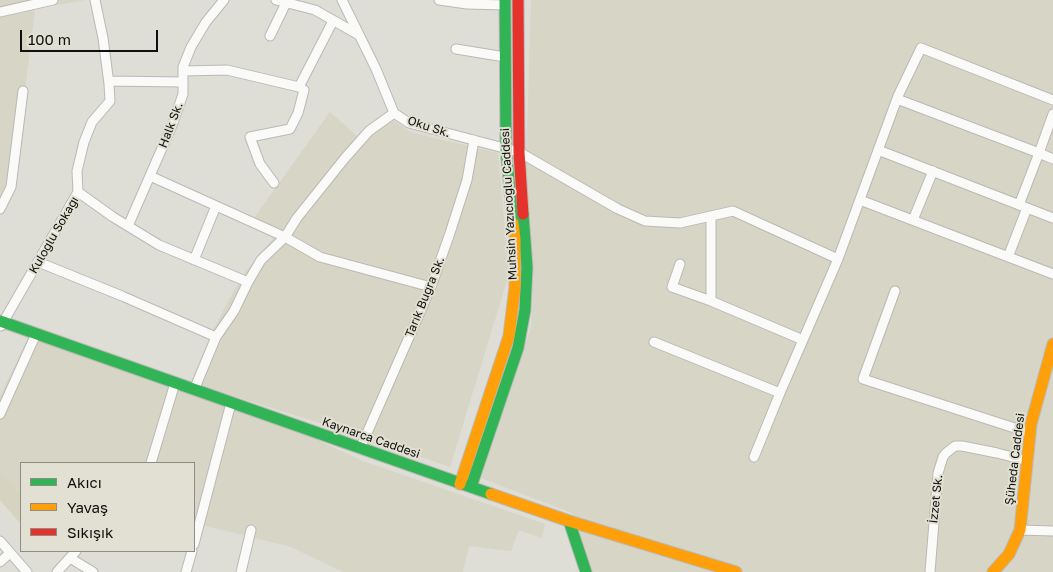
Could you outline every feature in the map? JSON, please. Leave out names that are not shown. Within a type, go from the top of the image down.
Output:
[{"type":"street","points":[[0,12],[53,0]]},
{"type":"street","name":"Kuloğlu Sokağı","points":[[1,324],[78,192],[78,171],[84,142],[92,122],[110,101],[103,38],[95,0]]},
{"type":"street","name":"Halk Sk.","points":[[128,226],[173,123],[183,94],[183,67],[191,46],[206,22],[224,0]]},
{"type":"street","points":[[276,0],[315,10],[359,35]]},
{"type":"street","name":"Oku Sk.","points":[[342,0],[376,69],[394,114],[409,123],[519,152],[618,209],[645,221],[680,222],[734,211],[838,259]]},
{"type":"street","points":[[438,0],[467,4],[505,3]]},
{"type":"street","name":"Muhsin Yazıcıoğlu Caddesi","points":[[466,486],[518,348],[525,310],[527,268],[519,152],[518,0]]},
{"type":"street","points":[[270,36],[286,3]]},
{"type":"street","name":"Muhsin Yazıcıoğlu Caddesi","points":[[466,486],[509,336],[515,287],[515,239],[506,149],[505,3]]},
{"type":"street","points":[[299,87],[334,21]]},
{"type":"street","points":[[754,457],[838,259],[897,99],[921,48],[1053,100]]},
{"type":"street","points":[[456,49],[505,57]]},
{"type":"street","points":[[183,71],[227,70],[299,87],[304,90],[298,113],[290,129],[250,137],[260,164],[274,183]]},
{"type":"street","points":[[109,81],[183,82]]},
{"type":"street","points":[[0,209],[11,187],[23,91]]},
{"type":"street","points":[[897,99],[1053,158]]},
{"type":"street","points":[[194,390],[216,337],[234,311],[261,260],[285,238],[297,218],[345,158],[369,132],[394,114]]},
{"type":"street","points":[[1008,257],[1039,153],[1053,114]]},
{"type":"street","name":"Tarık Buğra Sk.","points":[[360,449],[430,287],[450,233],[467,180],[474,140]]},
{"type":"street","points":[[878,150],[1053,218]]},
{"type":"street","points":[[913,220],[933,171]]},
{"type":"street","points":[[150,176],[320,256],[430,287]]},
{"type":"street","points":[[78,192],[113,218],[159,245],[248,282]]},
{"type":"street","points":[[860,200],[1053,274]]},
{"type":"street","points":[[194,260],[216,206]]},
{"type":"street","points":[[711,216],[711,300]]},
{"type":"street","points":[[38,262],[216,337]]},
{"type":"street","points":[[680,264],[672,287],[711,300],[803,340]]},
{"type":"street","points":[[895,291],[863,379],[1030,433]]},
{"type":"street","name":"Kaynarca Caddesi","points":[[1,324],[36,334],[569,521],[736,572]]},
{"type":"street","points":[[0,414],[36,334]]},
{"type":"street","points":[[654,342],[780,393]]},
{"type":"street","name":"Şüheda Caddesi","points":[[993,572],[1009,554],[1020,530],[1031,424],[1053,344]]},
{"type":"street","points":[[151,462],[175,383]]},
{"type":"street","points":[[195,540],[231,403]]},
{"type":"street","name":"İzzet Sk.","points":[[930,572],[938,473],[946,453],[954,446],[962,446],[1028,461]]},
{"type":"street","points":[[569,521],[586,572]]},
{"type":"street","points":[[241,572],[251,530]]},
{"type":"street","points":[[1020,530],[1053,531]]},
{"type":"street","points":[[0,541],[27,572]]},
{"type":"street","points":[[0,562],[10,552]]},
{"type":"street","points":[[186,572],[191,552]]},
{"type":"street","points":[[57,572],[73,555],[92,572]]},
{"type":"shaded area","points":[[0,0],[85,0],[35,9],[13,186],[0,214]]},
{"type":"shaded area","points":[[531,0],[1053,0],[1053,572],[591,572],[572,513],[481,478],[531,327],[533,284],[526,167]]},
{"type":"shaded area","points":[[330,112],[357,136],[385,114],[410,132],[498,153],[509,274],[450,467],[358,435],[196,384],[363,461],[545,524],[542,538],[519,530],[511,551],[469,546],[463,572],[343,572],[291,547],[195,523],[195,462],[20,462],[20,523],[0,500],[0,396],[33,327],[191,382],[212,332],[242,276],[280,230],[254,218]]},
{"type":"shaded area","points":[[0,473],[20,493],[20,523],[0,500]]},
{"type":"traffic: fast","points":[[505,0],[506,149],[513,223]]},
{"type":"traffic: fast","points":[[471,487],[518,348],[525,310],[527,267],[523,214]]},
{"type":"traffic: fast","points":[[0,321],[491,494]]},
{"type":"traffic: fast","points":[[569,521],[586,572]]},
{"type":"traffic: slow","points":[[460,484],[509,336],[515,287],[513,223]]},
{"type":"traffic: slow","points":[[993,572],[1009,554],[1020,530],[1031,424],[1053,344]]},
{"type":"traffic: slow","points":[[491,494],[569,521],[736,572]]},
{"type":"traffic: jam","points":[[518,0],[519,152],[523,214]]}]
